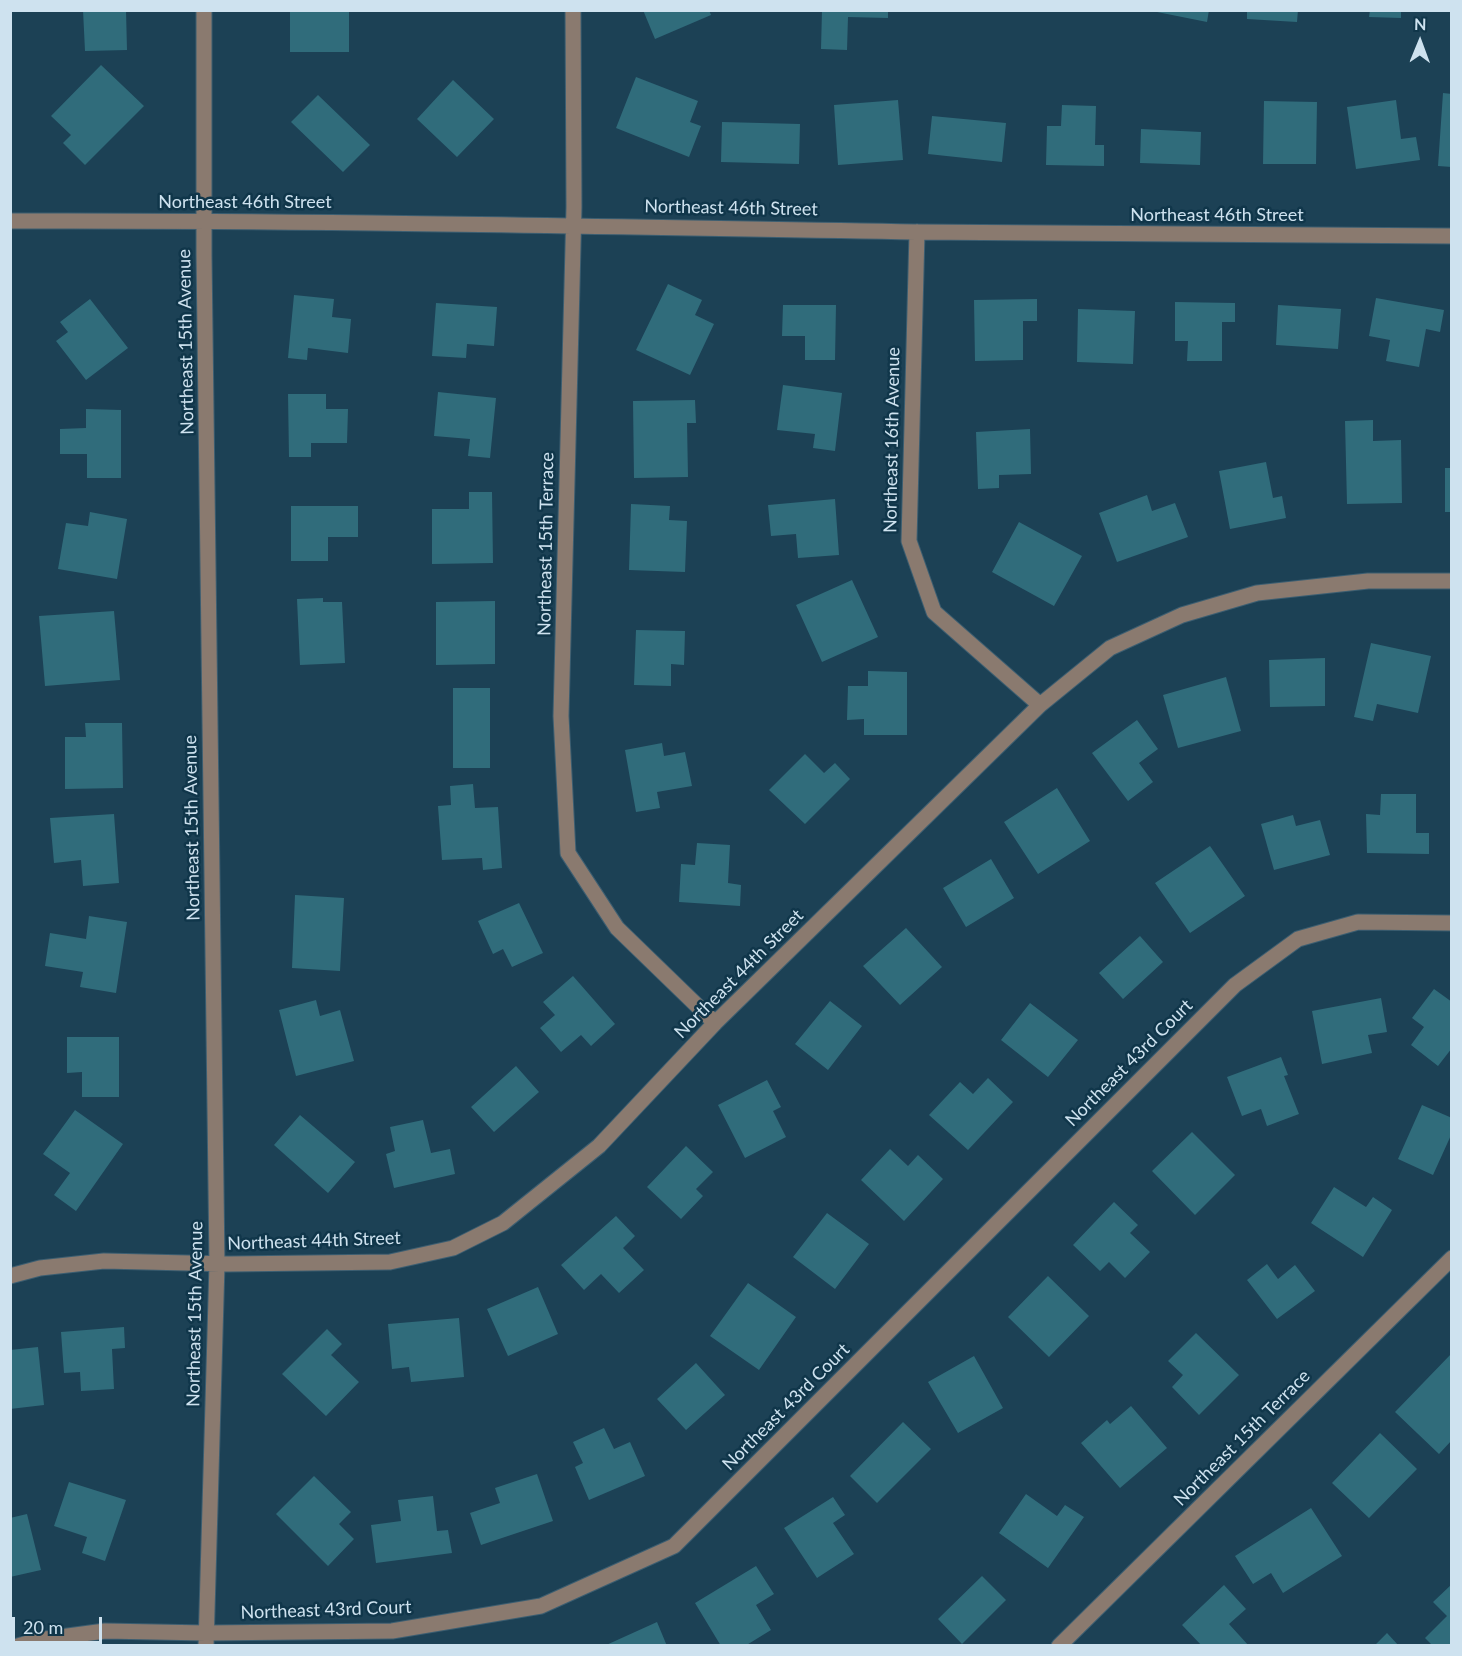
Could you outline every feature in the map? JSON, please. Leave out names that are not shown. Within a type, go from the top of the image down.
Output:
[{"type":"street","name":"Northeast 15th Avenue","points":[[204,10],[204,221],[217,1263],[206,1640]]},
{"type":"street","name":"Northeast 15th Terrace","points":[[573,10],[573,225],[561,716],[568,852],[617,928],[715,1023]]},
{"type":"street","name":"Northeast 46th Street","points":[[10,221],[204,221],[917,232],[1452,236]]},
{"type":"street","name":"Northeast 16th Avenue","points":[[917,232],[909,541],[934,612],[1040,705]]},
{"type":"street","name":"Northeast 44th Street","points":[[10,1276],[40,1268],[104,1261],[390,1262],[453,1248],[503,1223],[599,1146],[715,1023],[1040,705],[1110,648],[1182,615],[1257,593],[1368,581],[1452,581]]},
{"type":"street","name":"Northeast 43rd Court","points":[[18,1646],[38,1640],[105,1631],[206,1640],[392,1631],[541,1606],[674,1546],[1235,985],[1298,939],[1358,922],[1452,923]]},
{"type":"street","name":"Northeast 15th Terrace","points":[[1059,1646],[1452,1257]]},
{"type":"building","points":[[83,10],[126,10],[127,50],[85,51]]},
{"type":"building","points":[[290,10],[349,10],[349,52],[290,52]]},
{"type":"building","points":[[643,10],[709,10],[711,15],[655,39]]},
{"type":"building","points":[[822,10],[888,10],[888,18],[848,17],[847,50],[821,49]]},
{"type":"building","points":[[1147,10],[1209,10],[1207,22]]},
{"type":"building","points":[[1247,10],[1298,10],[1297,22],[1247,19]]},
{"type":"building","points":[[1370,10],[1401,10],[1401,18],[1369,17]]},
{"type":"building","points":[[101,65],[144,106],[85,165],[63,143],[71,135],[51,116]]},
{"type":"building","points":[[636,77],[698,101],[690,122],[701,126],[689,157],[616,128]]},
{"type":"building","points":[[453,80],[494,119],[457,157],[417,119]]},
{"type":"building","points":[[1443,93],[1452,94],[1452,167],[1438,166]]},
{"type":"building","points":[[318,95],[370,145],[343,172],[291,122]]},
{"type":"building","points":[[898,100],[903,160],[838,165],[834,105]]},
{"type":"building","points":[[1396,100],[1401,139],[1416,137],[1420,160],[1356,169],[1347,107]]},
{"type":"building","points":[[1264,101],[1317,102],[1316,164],[1263,164]]},
{"type":"building","points":[[1062,105],[1096,106],[1095,145],[1104,145],[1104,166],[1046,165],[1047,126],[1061,126]]},
{"type":"building","points":[[932,116],[1006,123],[1002,162],[928,154]]},
{"type":"building","points":[[722,122],[800,124],[799,164],[721,162]]},
{"type":"building","points":[[1141,129],[1201,132],[1200,165],[1140,163]]},
{"type":"building","points":[[668,284],[702,300],[695,315],[714,324],[690,375],[636,350]]},
{"type":"building","points":[[294,295],[334,299],[332,317],[351,319],[348,353],[308,348],[307,360],[288,358]]},
{"type":"building","points":[[1376,298],[1444,310],[1440,332],[1426,329],[1419,367],[1386,361],[1390,340],[1369,336]]},
{"type":"building","points":[[90,299],[128,348],[86,380],[56,341],[68,332],[60,322]]},
{"type":"building","points":[[1037,299],[1037,321],[1023,321],[1023,360],[975,361],[974,300]]},
{"type":"building","points":[[1175,302],[1235,303],[1235,322],[1222,322],[1222,361],[1187,361],[1188,341],[1175,341]]},
{"type":"building","points":[[436,303],[497,307],[494,346],[467,344],[466,358],[432,356]]},
{"type":"building","points":[[783,305],[836,305],[835,360],[805,360],[805,336],[782,336]]},
{"type":"building","points":[[1278,305],[1341,309],[1338,349],[1276,345]]},
{"type":"building","points":[[1078,309],[1135,311],[1133,364],[1077,362]]},
{"type":"building","points":[[783,385],[842,393],[835,451],[813,448],[815,434],[777,430]]},
{"type":"building","points":[[438,392],[496,398],[490,458],[468,456],[470,439],[434,436]]},
{"type":"building","points":[[288,394],[326,394],[326,409],[348,409],[347,443],[311,443],[311,457],[289,457]]},
{"type":"building","points":[[695,400],[696,423],[687,423],[688,477],[634,478],[633,401]]},
{"type":"building","points":[[86,409],[121,410],[121,478],[87,478],[87,454],[60,454],[60,429],[86,428]]},
{"type":"building","points":[[1373,420],[1373,441],[1401,440],[1402,503],[1347,504],[1345,421]]},
{"type":"building","points":[[1030,429],[1031,474],[999,475],[999,488],[978,489],[976,432]]},
{"type":"building","points":[[1266,462],[1273,498],[1282,496],[1286,518],[1230,529],[1219,471]]},
{"type":"building","points":[[1445,468],[1452,468],[1452,512],[1445,512]]},
{"type":"building","points":[[469,492],[492,492],[493,563],[432,564],[432,509],[469,509]]},
{"type":"building","points":[[1147,495],[1152,511],[1175,503],[1188,537],[1117,562],[1099,513]]},
{"type":"building","points":[[835,499],[839,555],[798,558],[796,534],[771,536],[768,505]]},
{"type":"building","points":[[631,504],[670,506],[669,520],[687,521],[685,572],[629,570]]},
{"type":"building","points":[[291,506],[358,506],[358,537],[328,537],[328,561],[291,561]]},
{"type":"building","points":[[90,512],[127,519],[117,579],[58,569],[66,523],[88,526]]},
{"type":"building","points":[[1019,522],[1082,556],[1054,606],[992,572]]},
{"type":"building","points":[[852,580],[878,637],[822,662],[796,605]]},
{"type":"building","points":[[323,598],[323,602],[342,602],[345,663],[300,665],[297,599]]},
{"type":"building","points":[[495,601],[495,664],[436,665],[436,602]]},
{"type":"building","points":[[114,611],[120,680],[45,686],[39,616]]},
{"type":"building","points":[[636,630],[685,631],[684,665],[671,664],[671,686],[634,685]]},
{"type":"building","points":[[1371,643],[1431,656],[1418,713],[1377,704],[1373,721],[1354,717]]},
{"type":"building","points":[[1325,658],[1325,706],[1270,707],[1269,660]]},
{"type":"building","points":[[868,671],[907,672],[907,735],[864,735],[864,719],[847,720],[848,686],[868,686]]},
{"type":"building","points":[[1226,677],[1241,731],[1178,748],[1163,695]]},
{"type":"building","points":[[453,688],[490,688],[490,768],[453,768]]},
{"type":"building","points":[[1137,720],[1158,749],[1139,763],[1153,782],[1128,801],[1092,753]]},
{"type":"building","points":[[85,723],[122,723],[123,788],[65,789],[65,737],[86,737]]},
{"type":"building","points":[[662,743],[664,756],[685,752],[692,786],[657,792],[660,808],[636,812],[625,750]]},
{"type":"building","points":[[805,754],[824,773],[835,763],[850,779],[805,824],[769,790]]},
{"type":"building","points":[[473,784],[475,808],[498,807],[502,868],[483,870],[482,858],[442,860],[438,806],[451,805],[450,786]]},
{"type":"building","points":[[1057,788],[1090,841],[1038,874],[1004,822]]},
{"type":"building","points":[[1381,794],[1416,794],[1416,833],[1429,833],[1429,854],[1367,853],[1366,814],[1380,815]]},
{"type":"building","points":[[114,814],[119,883],[83,886],[81,860],[54,863],[50,818]]},
{"type":"building","points":[[1293,815],[1296,826],[1320,820],[1330,855],[1274,870],[1261,824]]},
{"type":"building","points":[[697,843],[730,845],[728,883],[741,885],[740,906],[679,902],[681,864],[695,865]]},
{"type":"building","points":[[1210,846],[1245,896],[1190,933],[1155,883]]},
{"type":"building","points":[[991,859],[1014,898],[966,927],[943,888]]},
{"type":"building","points":[[295,895],[344,898],[340,971],[292,968]]},
{"type":"building","points":[[519,903],[543,953],[512,967],[503,949],[493,954],[478,921]]},
{"type":"building","points":[[89,916],[127,922],[116,993],[80,987],[83,972],[45,966],[50,933],[86,939]]},
{"type":"building","points":[[906,928],[942,967],[900,1005],[863,966]]},
{"type":"building","points":[[1140,936],[1163,962],[1123,999],[1099,973]]},
{"type":"building","points":[[573,976],[615,1024],[591,1046],[581,1035],[561,1052],[540,1028],[555,1015],[543,1002]]},
{"type":"building","points":[[1434,989],[1452,1002],[1452,1048],[1438,1066],[1411,1045],[1424,1027],[1412,1018]]},
{"type":"building","points":[[1381,998],[1387,1032],[1368,1035],[1372,1053],[1322,1064],[1312,1011]]},
{"type":"building","points":[[316,1000],[320,1016],[340,1010],[354,1061],[296,1076],[279,1010]]},
{"type":"building","points":[[830,1001],[862,1026],[828,1070],[795,1044]]},
{"type":"building","points":[[1030,1003],[1078,1040],[1048,1077],[1001,1040]]},
{"type":"building","points":[[67,1037],[119,1037],[119,1097],[82,1097],[82,1072],[67,1073]]},
{"type":"building","points":[[1281,1057],[1288,1075],[1284,1076],[1299,1114],[1267,1126],[1261,1109],[1242,1116],[1227,1077]]},
{"type":"building","points":[[516,1066],[539,1092],[494,1132],[471,1107]]},
{"type":"building","points":[[988,1078],[1013,1102],[968,1150],[929,1115],[960,1082],[973,1094]]},
{"type":"building","points":[[767,1080],[781,1107],[773,1111],[786,1137],[745,1158],[718,1105]]},
{"type":"building","points":[[1422,1105],[1452,1118],[1452,1133],[1433,1175],[1398,1159]]},
{"type":"building","points":[[75,1110],[123,1144],[76,1211],[54,1195],[70,1173],[43,1154]]},
{"type":"building","points":[[300,1115],[355,1162],[328,1193],[274,1145]]},
{"type":"building","points":[[423,1120],[431,1153],[450,1149],[455,1174],[394,1188],[386,1154],[395,1151],[390,1127]]},
{"type":"building","points":[[1192,1132],[1235,1175],[1195,1215],[1152,1171]]},
{"type":"building","points":[[686,1146],[713,1172],[696,1189],[703,1196],[681,1219],[647,1187]]},
{"type":"building","points":[[890,1149],[908,1166],[918,1155],[943,1179],[904,1221],[861,1180]]},
{"type":"building","points":[[1334,1187],[1366,1207],[1373,1197],[1392,1210],[1363,1257],[1311,1223]]},
{"type":"building","points":[[1114,1202],[1138,1225],[1130,1233],[1150,1252],[1125,1278],[1109,1262],[1100,1271],[1073,1245]]},
{"type":"building","points":[[827,1213],[869,1244],[835,1289],[793,1257]]},
{"type":"building","points":[[616,1216],[635,1236],[623,1248],[644,1270],[619,1293],[601,1274],[584,1290],[561,1265]]},
{"type":"building","points":[[1267,1264],[1278,1279],[1295,1265],[1315,1291],[1277,1319],[1247,1280]]},
{"type":"building","points":[[1048,1276],[1089,1316],[1049,1357],[1008,1317]]},
{"type":"building","points":[[748,1283],[796,1317],[759,1370],[710,1336]]},
{"type":"building","points":[[538,1287],[558,1334],[508,1356],[487,1309]]},
{"type":"building","points":[[459,1318],[464,1377],[411,1382],[409,1367],[392,1369],[388,1324]]},
{"type":"building","points":[[124,1327],[125,1348],[112,1349],[114,1389],[81,1391],[80,1372],[64,1373],[61,1332]]},
{"type":"building","points":[[327,1329],[342,1344],[331,1355],[359,1382],[326,1416],[282,1374]]},
{"type":"building","points":[[1196,1333],[1239,1375],[1199,1415],[1172,1387],[1183,1375],[1168,1361]]},
{"type":"building","points":[[38,1347],[44,1405],[10,1409],[10,1350]]},
{"type":"building","points":[[1452,1353],[1452,1440],[1439,1454],[1395,1412]]},
{"type":"building","points":[[974,1356],[1003,1408],[958,1433],[928,1382]]},
{"type":"building","points":[[696,1363],[725,1395],[686,1430],[657,1399]]},
{"type":"building","points":[[1131,1406],[1167,1448],[1120,1488],[1081,1443],[1107,1420],[1110,1424]]},
{"type":"building","points":[[903,1422],[931,1449],[877,1503],[850,1476]]},
{"type":"building","points":[[604,1428],[614,1449],[630,1442],[645,1476],[589,1500],[575,1467],[583,1463],[573,1442]]},
{"type":"building","points":[[1380,1433],[1417,1469],[1369,1518],[1332,1483]]},
{"type":"building","points":[[537,1474],[553,1521],[481,1545],[470,1513],[500,1503],[495,1488]]},
{"type":"building","points":[[314,1476],[351,1512],[339,1524],[354,1539],[328,1566],[276,1514]]},
{"type":"building","points":[[69,1482],[126,1500],[105,1561],[82,1553],[87,1537],[54,1526]]},
{"type":"building","points":[[1026,1494],[1057,1516],[1065,1505],[1084,1517],[1048,1568],[999,1533]]},
{"type":"building","points":[[433,1496],[437,1531],[448,1530],[452,1553],[376,1563],[371,1525],[401,1521],[398,1500]]},
{"type":"building","points":[[833,1497],[845,1515],[833,1523],[854,1554],[817,1578],[784,1528]]},
{"type":"building","points":[[1311,1508],[1342,1556],[1283,1593],[1271,1573],[1253,1584],[1235,1556]]},
{"type":"building","points":[[27,1514],[41,1570],[10,1577],[10,1518]]},
{"type":"building","points":[[756,1566],[774,1594],[756,1605],[771,1630],[745,1646],[721,1646],[695,1603]]},
{"type":"building","points":[[982,1576],[1006,1600],[962,1644],[938,1619]]},
{"type":"building","points":[[1452,1584],[1452,1646],[1433,1646],[1425,1638],[1447,1616],[1433,1602]]},
{"type":"building","points":[[1224,1585],[1246,1609],[1229,1624],[1249,1646],[1202,1646],[1182,1625]]},
{"type":"building","points":[[657,1622],[667,1646],[604,1646]]},
{"type":"building","points":[[1387,1633],[1399,1646],[1374,1646]]}]
